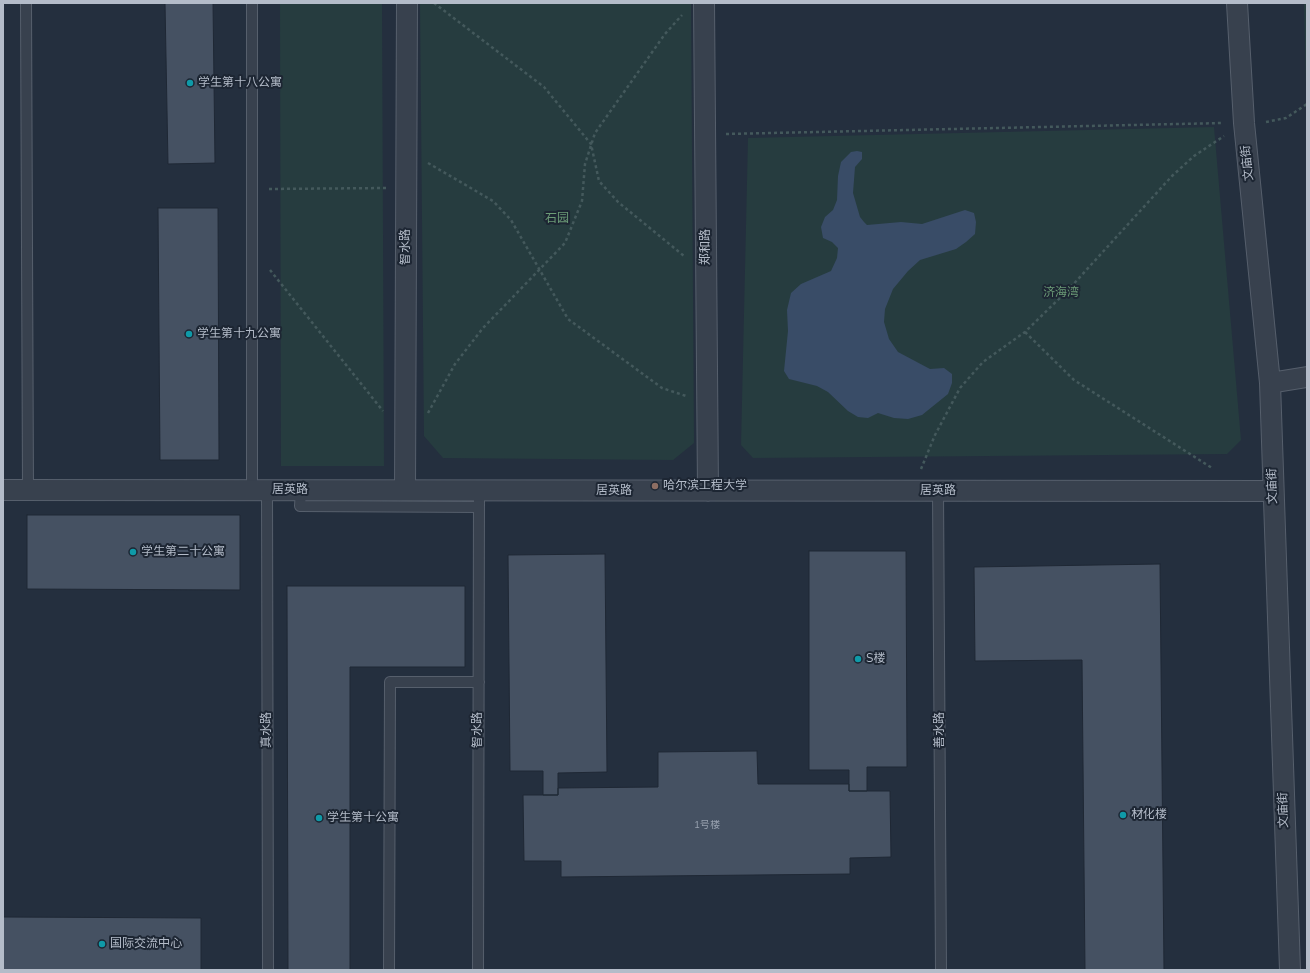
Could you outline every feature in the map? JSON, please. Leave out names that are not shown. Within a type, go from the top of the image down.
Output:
[{"type":"street","name":"智水路","points":[[405,490],[407,3]]},
{"type":"street","name":"文庙街","points":[[1237,3],[1244,123],[1270,383],[1290,970]]},
{"type":"street","name":"郑和路","points":[[704,4],[708,491]]},
{"type":"street","points":[[1270,383],[1307,377]]},
{"type":"street","name":"居英路","points":[[3,490],[405,490],[479,499],[708,491],[1274,491]]},
{"type":"lane","points":[[26,3],[28,490]]},
{"type":"lane","name":"真水路","points":[[252,3],[252,248],[260,490],[268,970]]},
{"type":"lane","points":[[301,490],[300,506],[479,499]]},
{"type":"lane","name":"善水路","points":[[938,491],[941,970]]},
{"type":"lane","name":"智水路","points":[[478,970],[479,499]]},
{"type":"lane","points":[[389,970],[390,682],[478,682]]},
{"type":"path","points":[[434,3],[544,87],[591,144],[599,181],[618,202],[706,274]]},
{"type":"path","points":[[426,416],[455,364],[483,328],[565,243],[582,201],[585,164],[595,133],[665,34],[682,15],[704,4]]},
{"type":"path","points":[[705,134],[1268,122],[1286,118],[1307,104]]},
{"type":"path","points":[[912,491],[935,435],[960,388],[983,362],[1025,332],[1069,289],[1172,176],[1194,156],[1244,123]]},
{"type":"path","points":[[407,150],[492,201],[511,220],[568,319],[662,388],[683,396],[707,398]]},
{"type":"path","points":[[252,189],[406,188]]},
{"type":"path","points":[[252,248],[405,438]]},
{"type":"path","points":[[1025,332],[1074,380],[1214,470]]},
{"type":"green space","points":[[280,3],[382,3],[384,466],[281,466]]},
{"type":"green space","name":"石园","points":[[420,3],[691,3],[694,443],[673,460],[443,458],[424,436]]},
{"type":"green space","points":[[1304,3],[1307,3],[1307,128]]},
{"type":"green space","name":"济海湾","points":[[1214,127],[1241,440],[1227,454],[753,458],[741,445],[748,138]]},
{"type":"water","points":[[851,152],[862,152],[862,159],[855,167],[853,193],[860,217],[867,225],[901,222],[922,224],[965,210],[974,213],[976,222],[975,234],[966,242],[956,249],[920,260],[908,271],[893,289],[885,309],[884,322],[889,339],[898,352],[930,369],[944,368],[952,374],[952,383],[948,394],[922,415],[908,419],[894,418],[878,413],[868,418],[858,417],[848,411],[828,392],[817,386],[789,379],[784,371],[788,331],[787,310],[791,293],[801,284],[831,271],[837,258],[838,248],[832,242],[823,238],[821,227],[825,217],[833,210],[837,200],[838,176],[841,162]]},
{"type":"building","name":"学生第十八公寓","points":[[165,3],[213,3],[215,163],[168,164]]},
{"type":"building","name":"学生第十九公寓","points":[[158,208],[218,208],[219,460],[160,460]]},
{"type":"building","name":"学生第二十公寓","points":[[27,515],[240,515],[240,590],[27,589]]},
{"type":"building","name":"S楼","points":[[809,551],[906,551],[907,767],[867,767],[867,791],[849,791],[849,770],[809,770]]},
{"type":"building","points":[[605,554],[607,772],[558,773],[558,795],[543,795],[543,771],[510,771],[508,555]]},
{"type":"building","name":"材化楼","points":[[1160,564],[1164,970],[1085,970],[1082,660],[975,661],[974,567]]},
{"type":"building","name":"学生第十公寓","points":[[287,586],[465,586],[465,667],[350,667],[350,970],[288,970]]},
{"type":"building","points":[[757,751],[758,784],[849,784],[849,791],[890,791],[891,857],[850,858],[850,874],[561,877],[561,861],[524,861],[523,795],[558,795],[558,788],[658,787],[658,752]]},
{"type":"building","name":"国际交流中心","points":[[3,917],[201,918],[201,970],[3,970]]},
{"type":"place","name":"学生第十八公寓","points":[[190,83]]},
{"type":"place","name":"学生第十九公寓","points":[[189,334]]},
{"type":"place","name":"哈尔滨工程大学","points":[[655,486]]},
{"type":"place","name":"学生第二十公寓","points":[[133,552]]},
{"type":"place","name":"S楼","points":[[858,659]]},
{"type":"place","name":"材化楼","points":[[1123,815]]},
{"type":"place","name":"学生第十公寓","points":[[319,818]]},
{"type":"place","name":"国际交流中心","points":[[102,944]]}]
